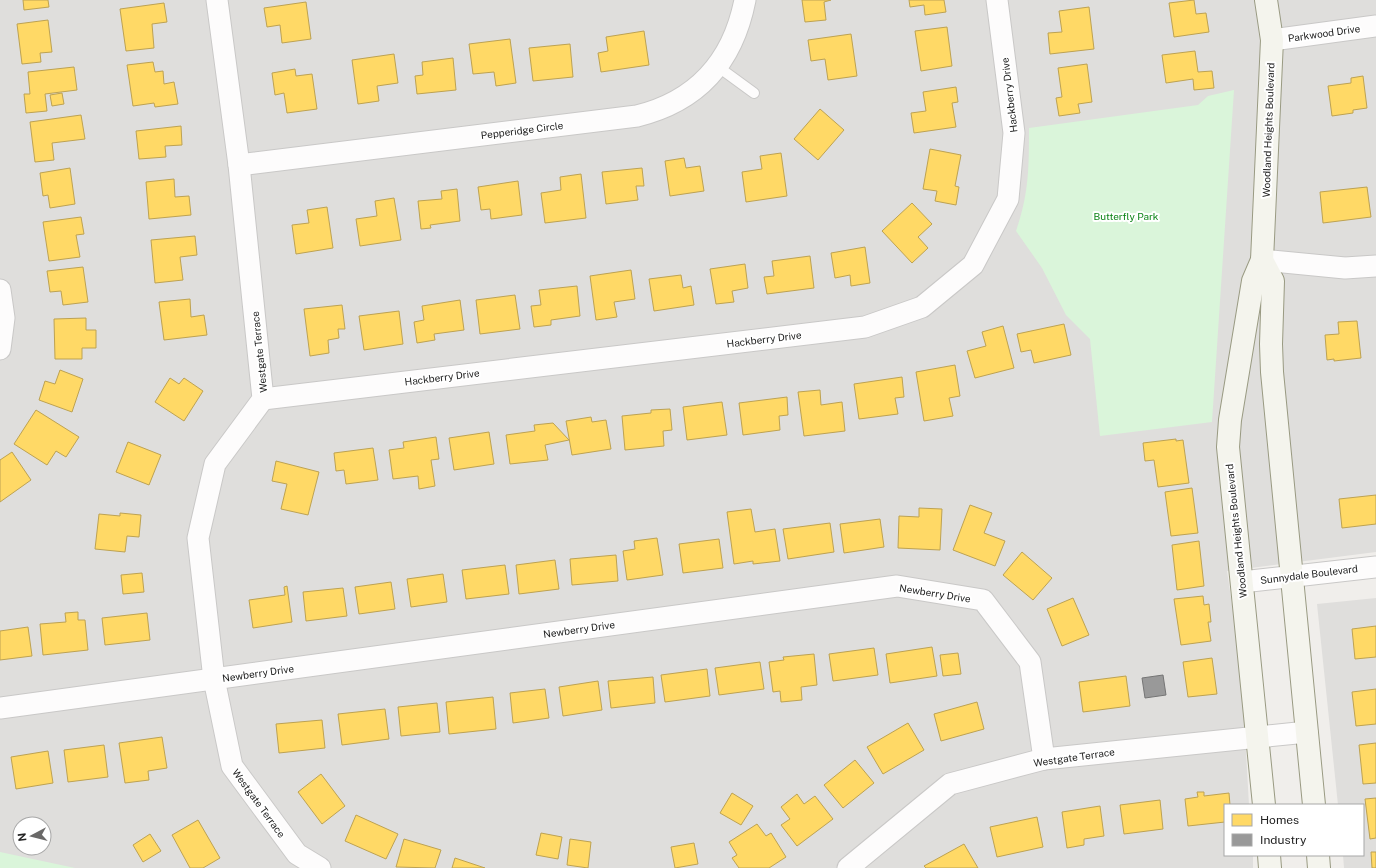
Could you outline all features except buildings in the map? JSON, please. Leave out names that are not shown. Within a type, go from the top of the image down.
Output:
[{"type":"street","name":"Westgate Terrace","points":[[217,0],[240,165],[264,399],[215,464],[198,538],[214,679],[232,766],[297,854],[320,868]]},
{"type":"street","name":"Pepperidge Circle","points":[[240,165],[637,116],[660,109],[682,98],[704,82],[718,66],[736,34],[745,0]]},
{"type":"street","name":"Hackberry Drive","points":[[264,399],[865,326],[922,307],[974,265],[1008,199],[1014,133],[997,0]]},
{"type":"street","name":"Woodland Heights Boulevard","points":[[1264,804],[1228,447],[1230,420],[1253,281],[1262,260],[1272,40],[1266,0]]},
{"type":"street","name":"Parkwood Drive","points":[[1272,40],[1376,26]]},
{"type":"street","name":"Woodland Heights Boulevard","points":[[1262,260],[1272,281],[1272,372],[1293,576],[1314,804]]},
{"type":"street","points":[[1262,260],[1345,268],[1376,266]]},
{"type":"street","points":[[0,290],[4,318],[0,349]]},
{"type":"street","name":"Sunnydale Boulevard","points":[[1242,582],[1376,567]]},
{"type":"street","name":"Newberry Drive","points":[[0,708],[897,586],[983,600],[1030,662],[1044,759]]},
{"type":"street","name":"Westgate Terrace","points":[[848,868],[950,784],[1044,759],[1307,732]]},
{"type":"street","points":[[1269,856],[1270,868]]},
{"type":"street","points":[[1318,856],[1319,868]]},
{"type":"lane","points":[[718,66],[754,93]]},
{"type":"shaded area","points":[[0,0],[1376,0],[1376,552],[1227,571],[1241,665],[1249,804],[1224,804],[1224,856],[1253,856],[1253,868],[0,868]]},
{"type":"shaded area","points":[[1376,598],[1376,868],[1344,868],[1343,856],[1364,856],[1364,804],[1338,804],[1317,604]]},
{"type":"green space","name":"Butterfly Park","points":[[1234,90],[1212,422],[1100,436],[1090,339],[1066,315],[1042,268],[1016,231],[1024,205],[1026,192],[1029,155],[1029,128],[1198,105],[1208,96]]},
{"type":"green space","points":[[0,852],[12,855],[12,856],[19,856],[75,868],[0,868]]}]
